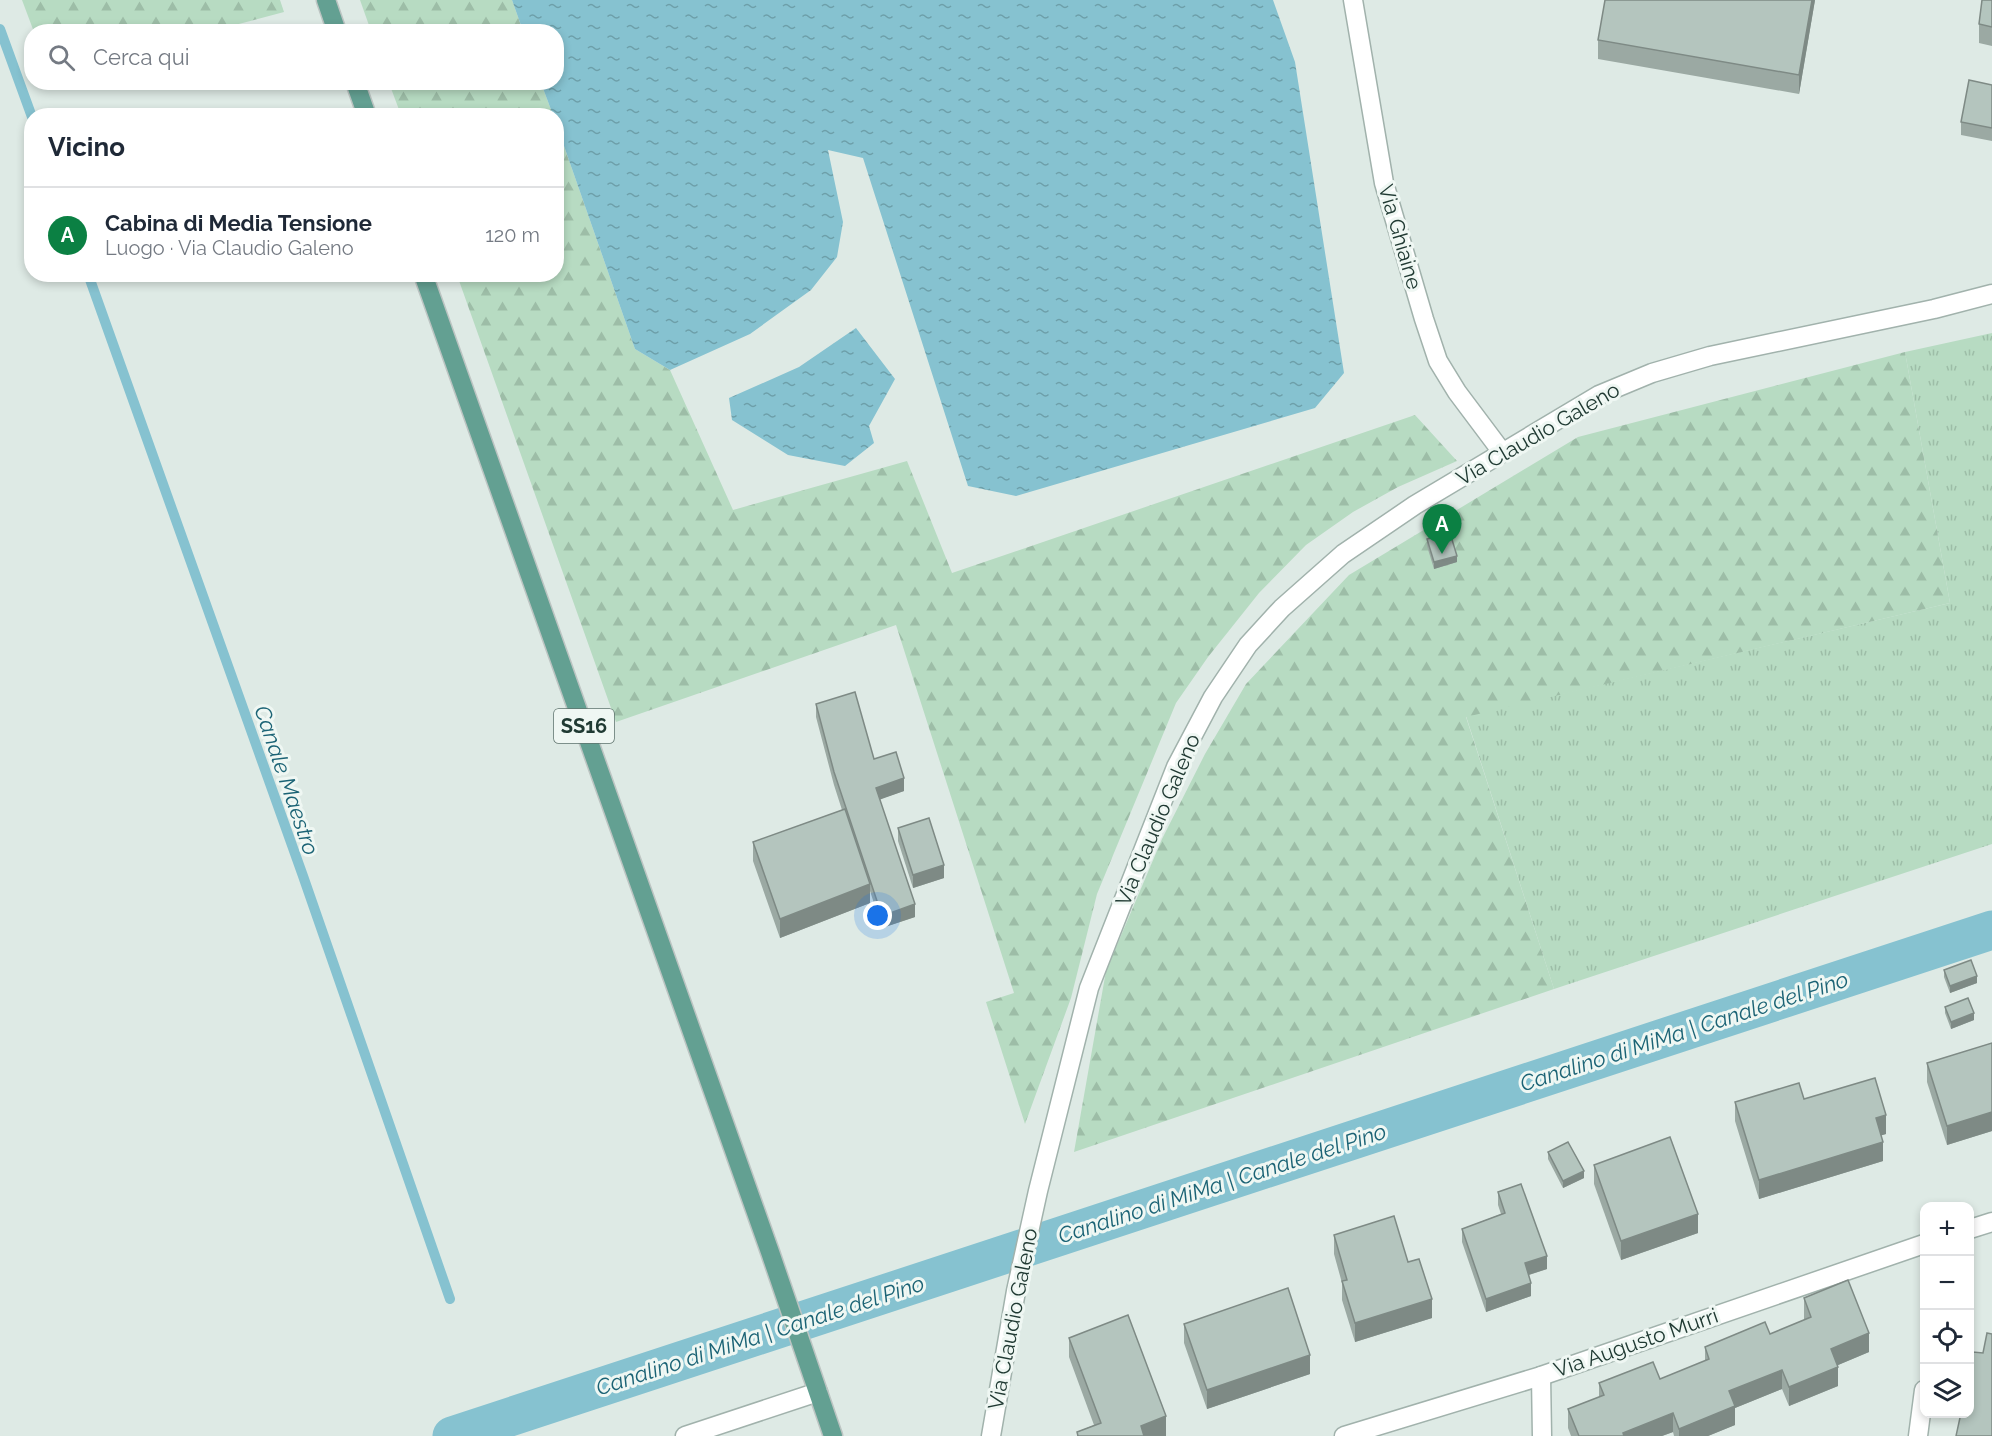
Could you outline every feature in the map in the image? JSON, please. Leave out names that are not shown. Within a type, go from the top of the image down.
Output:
[{"type":"main road","points":[[326,0],[334,24]]},
{"type":"main road","points":[[358,90],[364,108]]},
{"type":"main road","name":"SS16","points":[[426,282],[770,1252],[833,1436]]},
{"type":"street","name":"Via Ghiaine","points":[[1353,0],[1384,183],[1424,319],[1438,361],[1457,392],[1502,452]]},
{"type":"street","name":"Via Claudio Galeno","points":[[991,1436],[1016,1291],[1038,1191],[1090,984],[1176,767],[1213,697],[1248,645],[1275,615],[1343,554],[1415,506],[1599,395],[1652,373],[1710,356],[1934,309],[1992,294]]},
{"type":"street","points":[[1974,1228],[1992,1222]]},
{"type":"street","name":"Via Augusto Murri","points":[[1344,1436],[1541,1376],[1920,1245]]},
{"type":"street","points":[[1541,1376],[1542,1436]]},
{"type":"street","points":[[685,1436],[815,1385]]},
{"type":"street","points":[[1918,1436],[1920,1418]]},
{"type":"green space","points":[[22,0],[280,0],[284,12],[239,24],[31,24]]},
{"type":"green space","points":[[360,0],[512,0],[521,24],[369,24]]},
{"type":"green space","points":[[392,90],[544,90],[550,108],[398,108]]},
{"type":"green space","points":[[564,146],[635,349],[670,370],[733,510],[907,461],[952,573],[1415,415],[1457,461],[1398,487],[1353,512],[1306,545],[1259,593],[1208,657],[1176,703],[1097,894],[1071,998],[1025,1124],[986,1002],[1014,993],[896,625],[616,722],[459,282],[564,282]]},
{"type":"green space","points":[[1992,333],[1992,844],[1554,989],[1466,716],[1950,603],[1905,352]]},
{"type":"green space","points":[[1905,352],[1950,603],[1466,717],[1554,989],[1074,1152],[1106,971],[1162,839],[1205,754],[1246,684],[1349,575],[1578,437]]},
{"type":"water","points":[[512,0],[1273,0],[1295,62],[1344,373],[1315,408],[1016,496],[968,486],[863,158],[828,150],[843,222],[837,257],[811,290],[750,334],[670,370],[635,349],[564,146],[564,108],[550,108],[544,90],[564,90],[564,24],[521,24]]},
{"type":"water","points":[[856,328],[895,379],[869,426],[874,443],[845,466],[788,455],[732,420],[729,398],[799,367]]},
{"type":"building","points":[[1605,0],[1812,0],[1799,75],[1598,40]]},
{"type":"building","points":[[1982,0],[1992,0],[1992,27],[1979,24]]},
{"type":"building","points":[[1969,80],[1992,85],[1992,128],[1961,122]]},
{"type":"building","points":[[1450,533],[1457,556],[1434,562],[1427,539]]},
{"type":"building","points":[[855,692],[874,759],[896,752],[904,778],[876,788],[915,904],[882,916],[834,772],[816,704]]},
{"type":"building","points":[[845,809],[870,884],[780,919],[753,842]]},
{"type":"building","points":[[929,818],[944,865],[913,875],[898,828]]},
{"type":"building","points":[[1971,960],[1977,976],[1950,986],[1944,970]]},
{"type":"building","points":[[1968,998],[1974,1013],[1951,1022],[1945,1007]]},
{"type":"building","points":[[1992,1043],[1992,1112],[1947,1126],[1927,1063]]},
{"type":"building","points":[[1875,1078],[1886,1115],[1876,1118],[1883,1142],[1759,1180],[1735,1102],[1799,1083],[1804,1099]]},
{"type":"building","points":[[1670,1137],[1698,1214],[1621,1241],[1594,1165]]},
{"type":"building","points":[[1568,1142],[1584,1171],[1563,1181],[1548,1152]]},
{"type":"building","points":[[1521,1184],[1547,1256],[1525,1263],[1531,1283],[1486,1299],[1462,1229],[1505,1213],[1498,1192]]},
{"type":"building","points":[[1394,1216],[1408,1262],[1419,1259],[1432,1299],[1355,1323],[1342,1281],[1347,1280],[1334,1235]]},
{"type":"building","points":[[1848,1280],[1869,1333],[1831,1349],[1838,1367],[1789,1387],[1782,1370],[1729,1391],[1735,1406],[1679,1429],[1673,1413],[1623,1433],[1624,1436],[1579,1436],[1568,1409],[1604,1395],[1599,1383],[1653,1362],[1660,1379],[1709,1359],[1705,1347],[1765,1322],[1770,1334],[1811,1317],[1804,1298]]},
{"type":"building","points":[[1288,1288],[1310,1355],[1207,1390],[1184,1324]]},
{"type":"building","points":[[1128,1315],[1166,1416],[1141,1426],[1144,1436],[1078,1436],[1077,1432],[1101,1423],[1069,1338]]},
{"type":"building","points":[[1987,1333],[1992,1334],[1992,1436],[1956,1436],[1960,1418],[1974,1418],[1974,1352],[1983,1353]]},
{"type":"waterway","name":"Canale Maestro","points":[[0,29],[29,108]]},
{"type":"waterway","name":"Canale Maestro","points":[[91,282],[303,876],[450,1299]]},
{"type":"waterway","name":"Canalino di MiMa | Canale del Pino","points":[[452,1436],[1992,930]]},
{"type":"place","name":"Cabina di Media Tensione","points":[[1442,554]]}]
